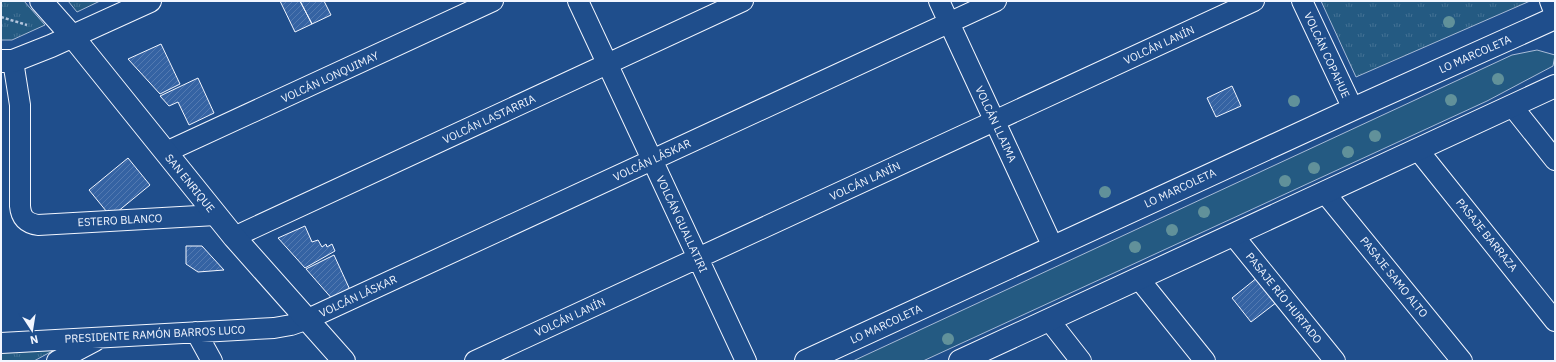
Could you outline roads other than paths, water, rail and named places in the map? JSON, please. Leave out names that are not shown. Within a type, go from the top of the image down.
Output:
[{"type":"street","name":"SAN ENRIQUE","points":[[41,1],[73,37],[234,237],[344,361]]},
{"type":"street","points":[[7,61],[73,37],[150,1]]},
{"type":"street","name":"VOLCÁN LONQUIMAY","points":[[166,152],[493,1]]},
{"type":"street","name":"VOLCÁN GUALLATIRI","points":[[578,1],[746,361]]},
{"type":"street","name":"VOLCÁN LASTARRIA","points":[[234,237],[744,1]]},
{"type":"street","name":"VOLCÁN LLAIMA","points":[[939,1],[1053,247]]},
{"type":"street","name":"VOLCÁN LÁSKAR","points":[[308,319],[996,1]]},
{"type":"street","name":"VOLCÁN LANÍN","points":[[475,361],[1254,1]]},
{"type":"street","name":"VOLCÁN COPAHUE","points":[[1302,1],[1352,109]]},
{"type":"street","points":[[1550,1],[1555,14]]},
{"type":"street","name":"LO MARCOLETA","points":[[806,361],[1352,109],[1555,18]]},
{"type":"street","name":"ESTERO BLANCO","points":[[7,61],[20,105],[20,206],[21,214],[25,220],[31,224],[38,225],[216,215]]},
{"type":"street","points":[[960,361],[1555,86]]},
{"type":"street","points":[[1512,106],[1555,160]]},
{"type":"street","name":"PASAJE BARRAZA","points":[[1418,150],[1555,321]]},
{"type":"street","name":"PASAJE SAMO ALTO","points":[[1325,193],[1462,361]]},
{"type":"street","name":"PASAJE RÍO HURTADO","points":[[1233,235],[1335,361]]},
{"type":"street","points":[[1139,279],[1205,361]]},
{"type":"street","name":"PRESIDENTE RAMÓN BARROS LUCO","points":[[1,343],[92,348],[196,332],[274,328],[291,325],[308,319]]},
{"type":"street","points":[[1049,320],[1081,361]]},
{"type":"street","points":[[196,332],[212,361]]},
{"type":"street","points":[[57,361],[92,348]]}]
